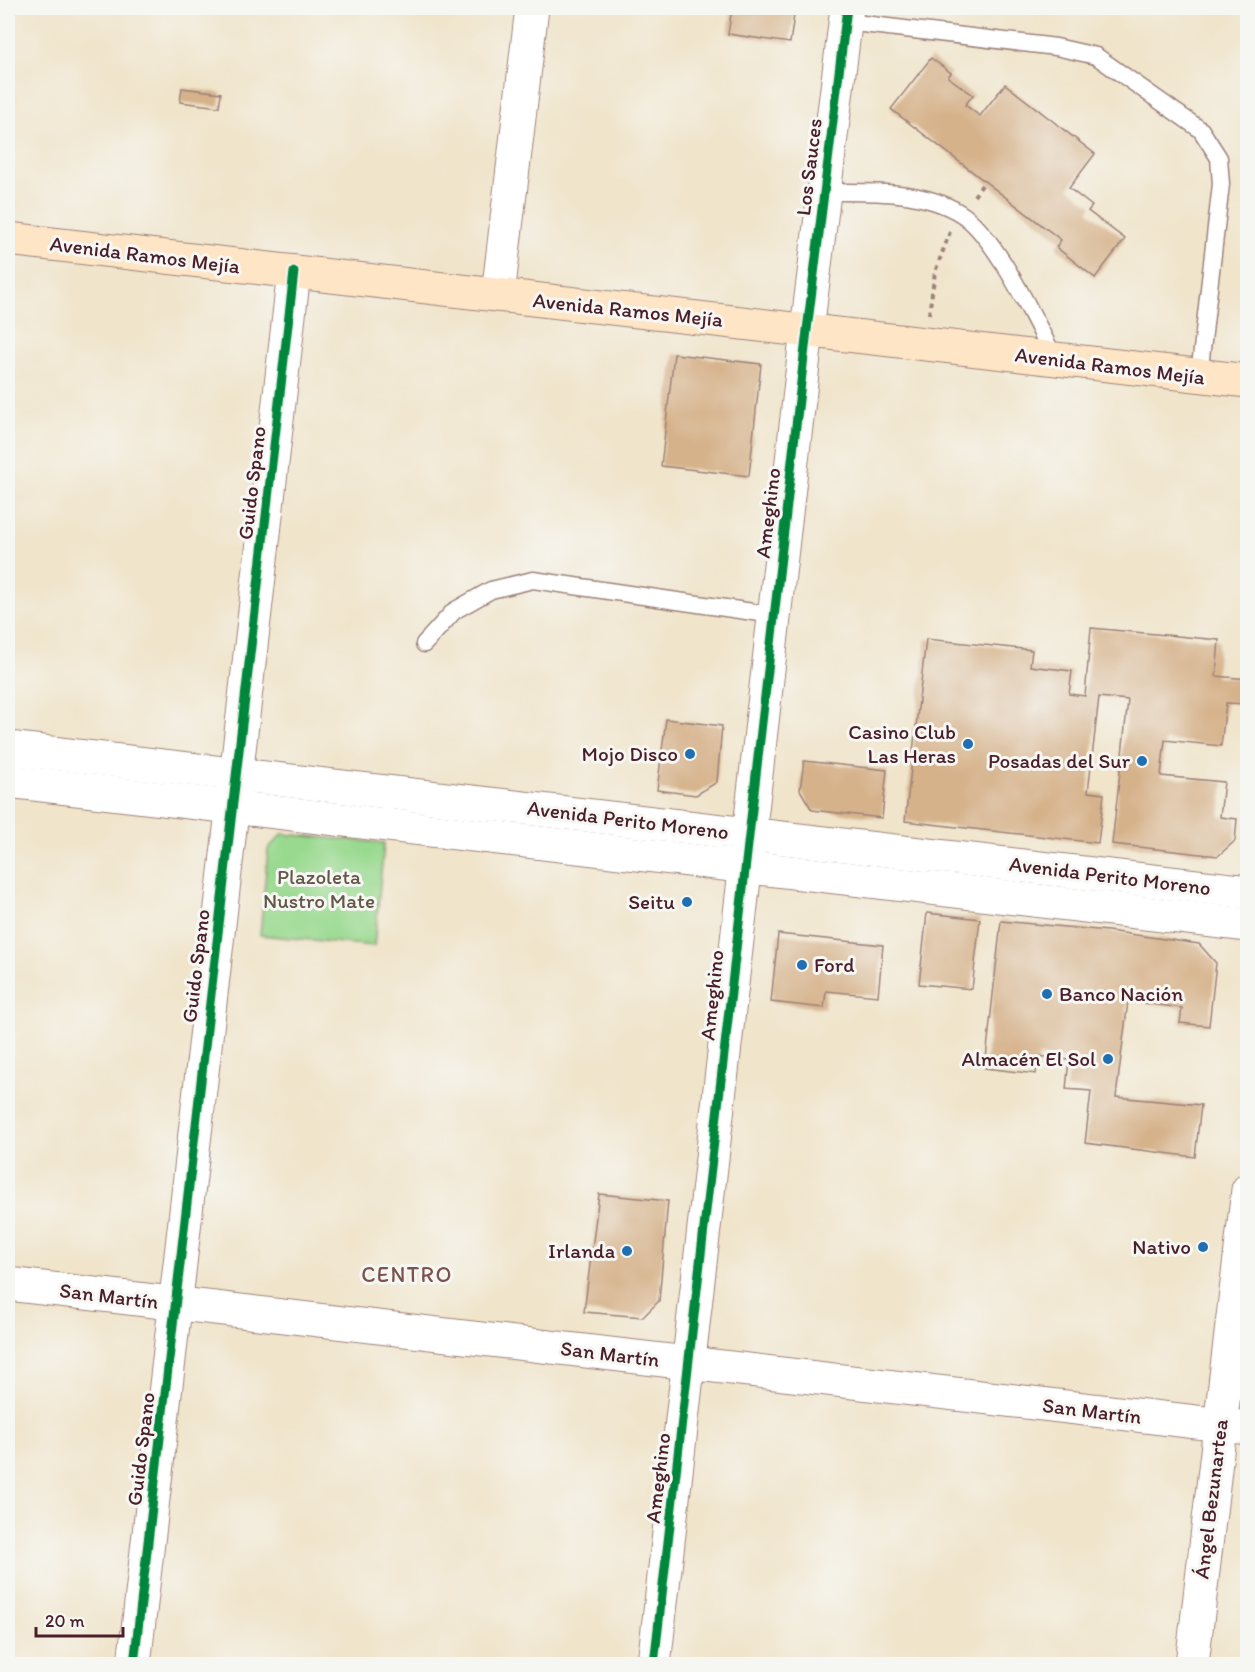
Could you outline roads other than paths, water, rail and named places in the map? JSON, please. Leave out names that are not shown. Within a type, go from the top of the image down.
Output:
[{"type":"main road","name":"Avenida Ramos Mejía","points":[[8,239],[1248,381]]},
{"type":"street","points":[[498,295],[532,8]]},
{"type":"street","name":"Los Sauces","points":[[807,330],[847,15]]},
{"type":"street","name":"Guido Spano","points":[[134,1665],[294,272]]},
{"type":"street","name":"Ameghino","points":[[654,1665],[807,330]]},
{"type":"street","name":"Avenida Perito Moreno","points":[[8,748],[1248,892]]},
{"type":"street","name":"Avenida Perito Moreno","points":[[8,781],[1248,925]]},
{"type":"street","name":"Ángel Bezunartea","points":[[1192,1665],[1234,1427],[1248,1190]]},
{"type":"street","name":"San Martín","points":[[8,1284],[1234,1427]]},
{"type":"lane","points":[[847,15],[1056,47],[1096,56],[1201,130],[1218,158],[1221,184],[1199,376]]},
{"type":"lane","points":[[824,192],[878,192],[921,199],[961,213],[983,236],[1018,286],[1055,359]]},
{"type":"lane","points":[[424,644],[454,611],[491,590],[533,580],[774,615]]},
{"type":"place","name":"Casino Club Las Heras","points":[[968,744]]},
{"type":"place","name":"Mojo Disco","points":[[690,754]]},
{"type":"place","name":"Posadas del Sur","points":[[1142,761]]},
{"type":"place","name":"Seitu","points":[[687,902]]},
{"type":"place","name":"Ford","points":[[802,965]]},
{"type":"place","name":"Banco Nación","points":[[1047,994]]},
{"type":"place","name":"Almacén El Sol","points":[[1108,1059]]},
{"type":"place","name":"Nativo","points":[[1203,1247]]},
{"type":"place","name":"Irlanda","points":[[627,1251]]},
{"type":"district","name":"CENTRO","points":[[407,1274]]},
{"type":"park label","name":"Plazoleta Nustro Mate","points":[[319,889]]}]
